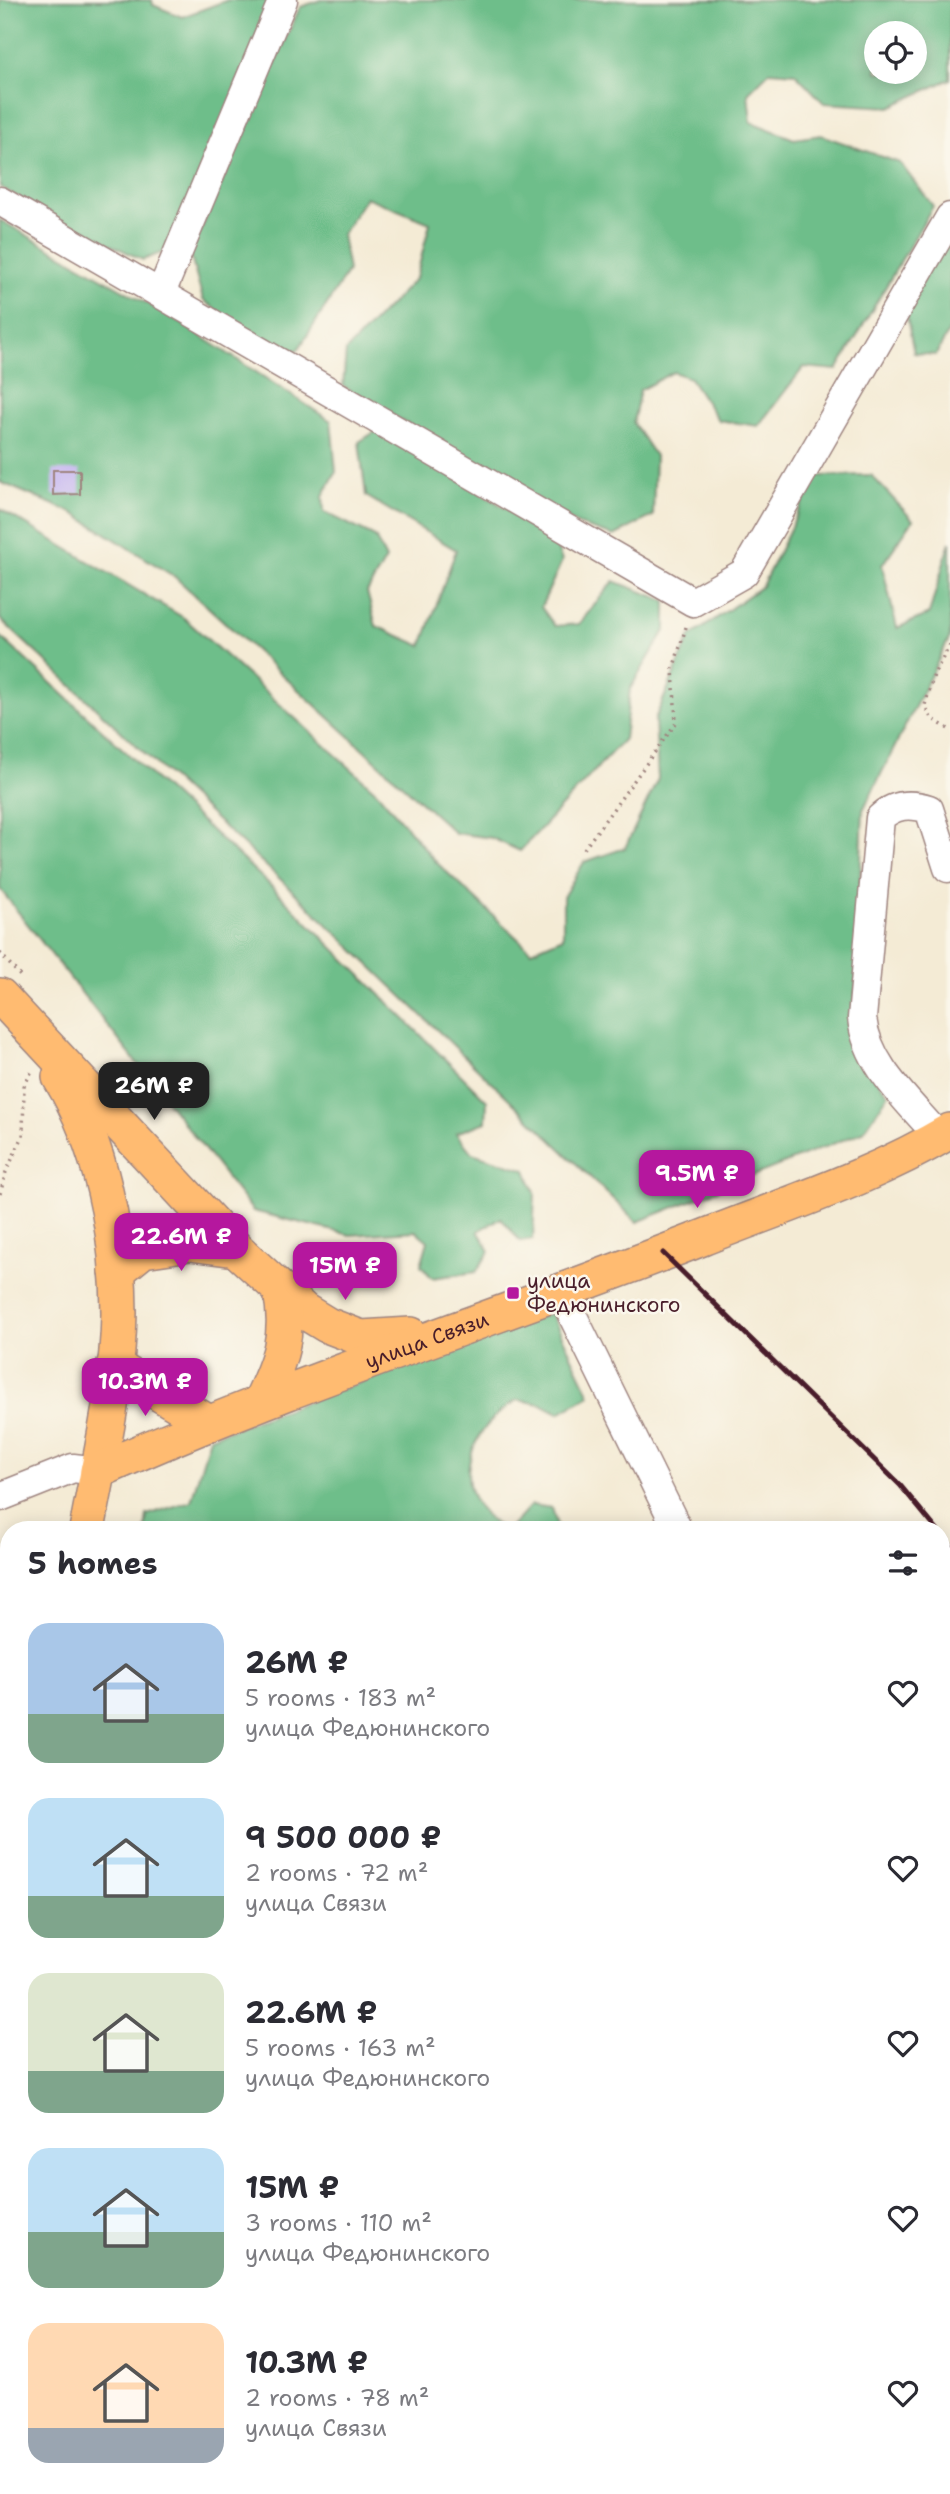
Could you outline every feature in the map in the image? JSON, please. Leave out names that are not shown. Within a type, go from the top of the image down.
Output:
[{"type":"main road","points":[[0,996],[39,1043],[236,1249],[315,1318],[361,1338],[394,1338],[463,1328]]},
{"type":"main road","points":[[39,1043],[74,1100],[92,1148],[108,1214],[117,1271],[119,1314],[114,1366],[89,1521]]},
{"type":"main road","name":"улица Связи","points":[[98,1471],[261,1401],[561,1292],[820,1191],[944,1134]]},
{"type":"main road","points":[[117,1271],[144,1250],[190,1243],[236,1249]]},
{"type":"main road","points":[[261,1401],[284,1341],[286,1318],[281,1291]]},
{"type":"main road","points":[[114,1366],[207,1422]]},
{"type":"lane","points":[[162,293],[283,0]]},
{"type":"lane","points":[[0,201],[694,602],[744,573],[950,216]]},
{"type":"lane","points":[[944,1134],[873,1057],[864,1040],[862,1018],[880,818],[889,808],[914,804],[929,809],[947,868]]},
{"type":"lane","points":[[561,1292],[674,1521]]},
{"type":"lane","points":[[0,1497],[73,1468],[98,1471]]},
{"type":"path","points":[[584,849],[676,723],[673,669],[694,602]]},
{"type":"path","points":[[950,645],[934,674],[925,705],[931,718],[950,730]]},
{"type":"path","points":[[0,1194],[6,1172],[23,1136],[24,1086],[39,1043]]},
{"type":"green space","points":[[0,0],[152,0],[153,5],[182,17],[228,0],[274,0],[179,246],[143,260],[65,223],[0,187]]},
{"type":"green space","points":[[321,0],[950,0],[950,79],[890,107],[824,103],[795,73],[770,71],[748,93],[751,122],[794,139],[821,135],[900,163],[933,206],[837,370],[804,367],[758,426],[718,420],[690,378],[673,372],[640,390],[633,423],[655,456],[653,516],[614,536],[577,524],[343,386],[346,351],[416,278],[430,223],[366,197],[342,235],[348,271],[298,350],[272,351],[203,300],[190,254],[300,7]]},
{"type":"green space","points":[[0,220],[178,321],[331,421],[336,472],[323,496],[324,512],[375,537],[386,559],[367,592],[376,626],[422,646],[456,550],[366,496],[359,442],[378,430],[553,537],[562,561],[541,607],[555,626],[579,624],[614,581],[666,601],[666,629],[630,689],[624,739],[520,851],[492,838],[455,833],[175,577],[73,513],[0,482]]},
{"type":"green space","points":[[950,229],[950,329],[936,355],[914,353],[904,303]]},
{"type":"green space","points":[[871,475],[913,520],[882,565],[897,628],[929,614],[950,542],[950,637],[863,810],[853,1052],[889,1094],[863,1132],[637,1222],[278,877],[0,619],[0,509],[184,618],[378,793],[436,862],[531,951],[563,937],[563,897],[584,862],[625,848],[658,779],[655,719],[690,637],[762,586],[816,476]]},
{"type":"green space","points":[[0,636],[267,882],[487,1101],[486,1122],[456,1133],[472,1153],[526,1170],[535,1193],[533,1239],[520,1241],[501,1218],[478,1231],[490,1251],[476,1272],[432,1278],[421,1265],[428,1241],[416,1231],[350,1235],[253,1211],[0,889]]},
{"type":"green space","points":[[551,1313],[590,1395],[559,1413],[541,1404],[518,1400],[500,1412],[486,1427],[475,1444],[469,1462],[469,1481],[474,1498],[485,1515],[493,1521],[146,1521],[147,1515],[191,1501],[210,1437]]},
{"type":"green space","points":[[531,1505],[552,1508],[556,1521],[516,1521]]},
{"type":"building","points":[[53,470],[80,470],[80,494],[53,495]]},
{"type":"railway","points":[[663,1253],[900,1485],[930,1521]]},
{"type":"place","name":"улица Федюнинского","points":[[513,1293]]}]
